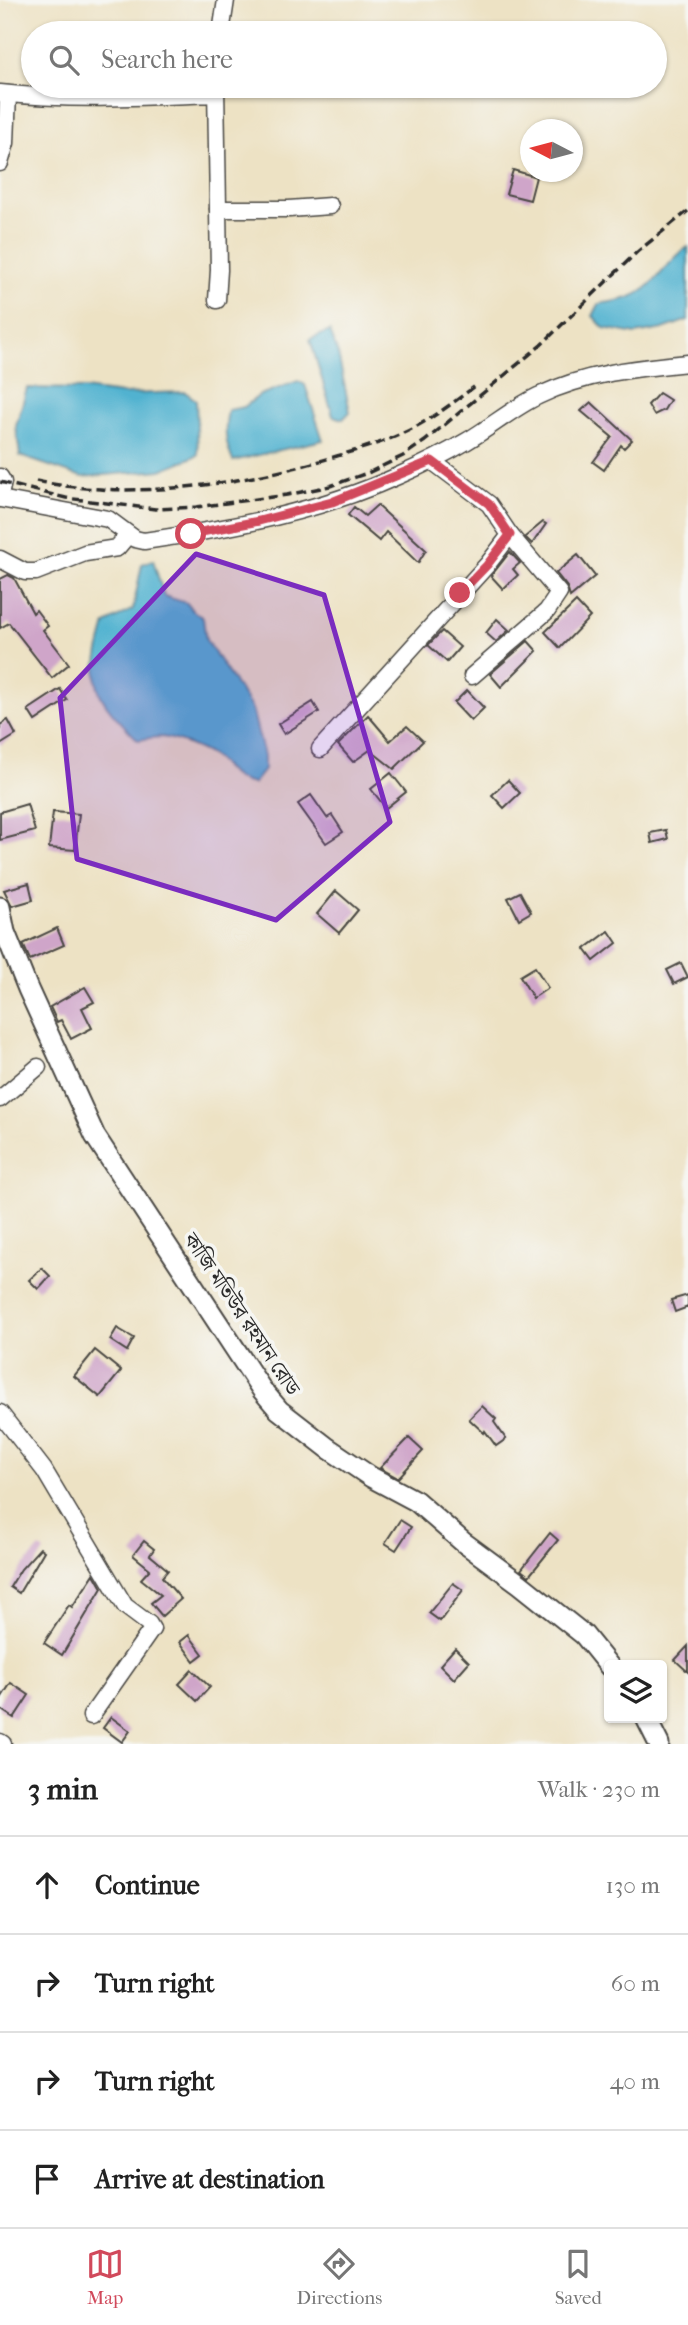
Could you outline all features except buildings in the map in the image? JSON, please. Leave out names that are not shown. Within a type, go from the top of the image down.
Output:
[{"type":"main road","name":"কাজি মতিউর রহমান রোড","points":[[0,907],[5,932],[28,989],[95,1136],[262,1390],[279,1410],[318,1440],[371,1477],[416,1501],[463,1542],[584,1636],[604,1660]]},
{"type":"main road","points":[[648,1723],[659,1744]]},
{"type":"street","points":[[223,21],[226,0]]},
{"type":"street","points":[[0,163],[6,144],[4,93]]},
{"type":"street","points":[[216,98],[219,270],[216,300]]},
{"type":"street","points":[[218,209],[330,206]]},
{"type":"street","points":[[0,477],[3,482],[0,497],[108,519],[128,535],[144,541],[259,521],[332,502],[432,461],[557,387],[604,372],[688,363]]},
{"type":"street","points":[[432,461],[489,504],[510,535],[559,593],[547,611],[472,676]]},
{"type":"street","points":[[0,559],[25,572],[36,572],[85,553],[117,548],[128,535]]},
{"type":"street","points":[[320,750],[487,565],[510,535]]},
{"type":"street","points":[[0,1099],[38,1068]]},
{"type":"street","points":[[0,1413],[44,1470],[125,1606],[152,1629],[90,1716]]},
{"type":"highlighted area","points":[[196,554],[324,595],[390,822],[276,920],[77,859],[60,698]]},
{"type":"water","points":[[688,247],[688,320],[663,329],[636,334],[604,328],[593,316],[599,304],[625,299],[641,292]]},
{"type":"water","points":[[330,331],[338,354],[350,412],[343,419],[333,416],[310,339]]},
{"type":"water","points":[[298,381],[305,385],[323,440],[233,461],[226,436],[228,410],[244,407],[260,395]]},
{"type":"water","points":[[27,388],[84,389],[123,394],[185,392],[196,400],[198,455],[161,470],[82,477],[20,456],[16,426]]},
{"type":"water","points":[[153,560],[164,596],[187,603],[203,618],[206,640],[252,709],[264,756],[264,770],[253,784],[237,778],[213,756],[190,746],[161,737],[138,740],[103,700],[96,676],[106,624],[133,609],[142,564]]},
{"type":"railway","points":[[0,482],[66,498],[155,509],[196,507],[287,495],[330,486],[370,472],[403,456],[425,441],[541,345],[637,252],[688,211]]},
{"type":"railway","points":[[36,481],[73,487],[149,490],[263,475],[337,456],[398,435],[433,416],[478,384]]},
{"type":"route","points":[[191,534],[259,521],[332,502],[432,461],[489,504],[510,535],[487,565],[460,593]]}]
